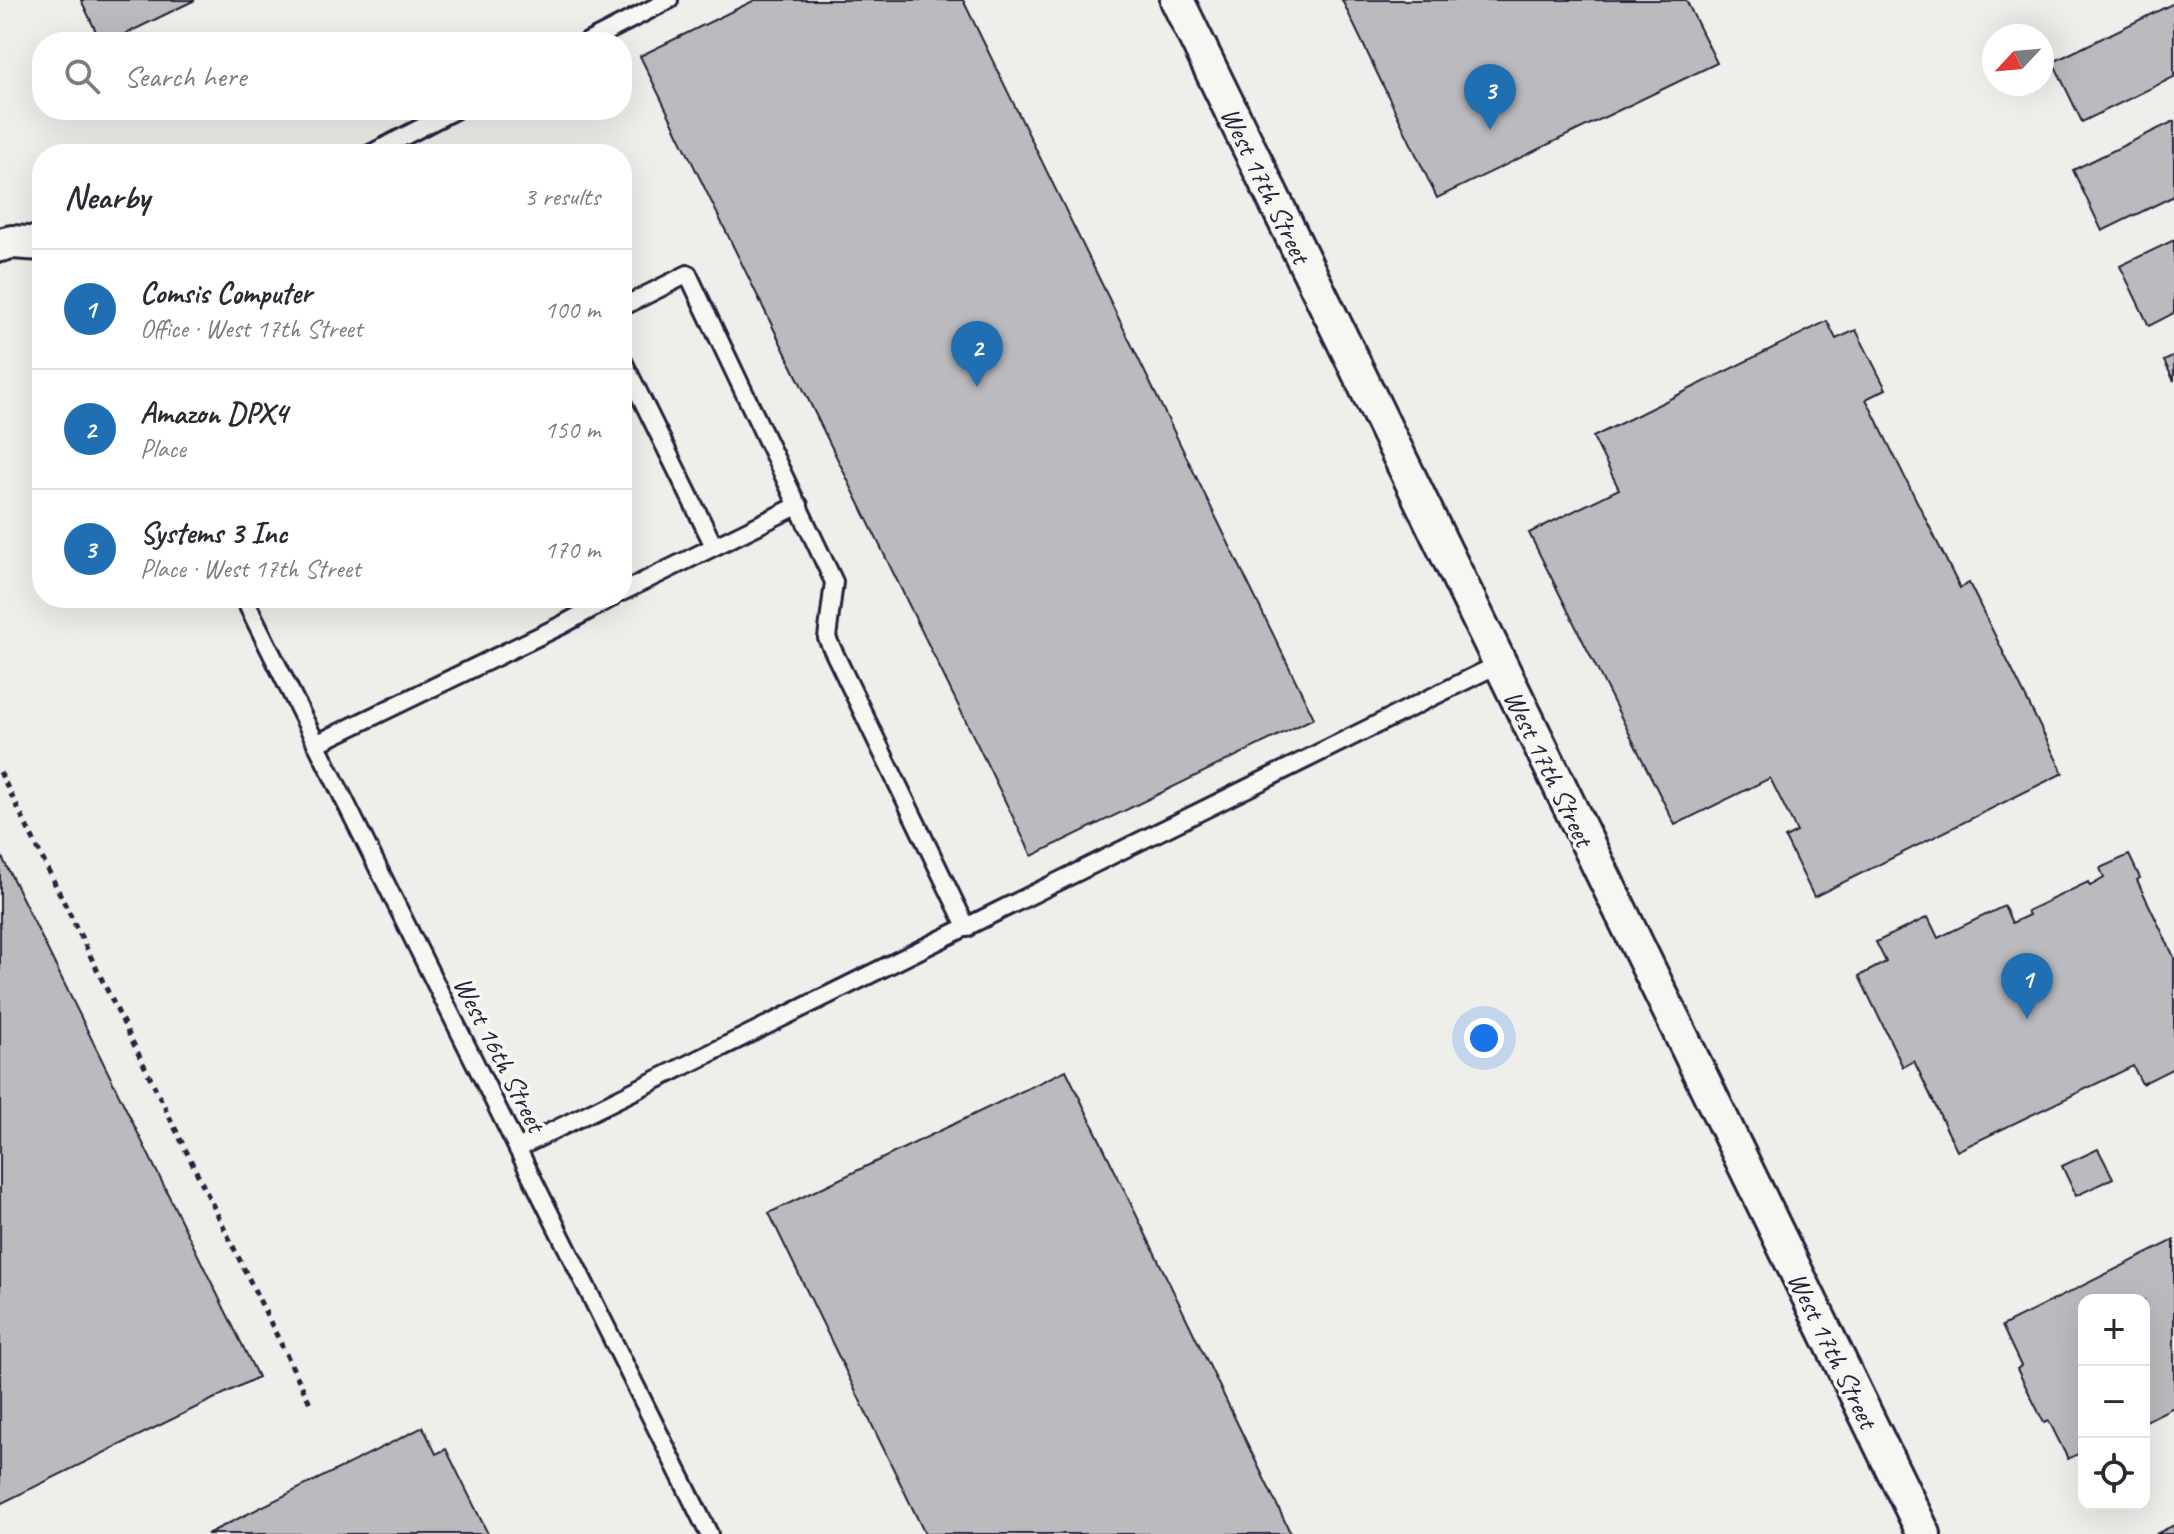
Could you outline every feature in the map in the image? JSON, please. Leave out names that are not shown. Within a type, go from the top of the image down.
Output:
[{"type":"street","name":"West 17th Street","points":[[1177,0],[1924,1534]]},
{"type":"street","points":[[0,245],[32,243]]},
{"type":"lane","points":[[607,32],[669,0]]},
{"type":"lane","points":[[389,144],[436,120]]},
{"type":"lane","points":[[632,302],[688,274],[834,582],[827,638],[967,928]]},
{"type":"lane","points":[[632,379],[714,546]]},
{"type":"lane","points":[[632,587],[799,505]]},
{"type":"lane","name":"West 16th Street","points":[[249,608],[709,1534]]},
{"type":"lane","points":[[316,744],[593,608]]},
{"type":"lane","points":[[518,1148],[1499,664]]},
{"type":"path","points":[[0,772],[310,1403]]},
{"type":"building","points":[[81,0],[195,0],[129,32],[96,32]]},
{"type":"building","points":[[755,0],[963,0],[1314,718],[1032,856],[640,56]]},
{"type":"building","points":[[1342,0],[1686,0],[1717,63],[1437,198]]},
{"type":"building","points":[[2174,3],[2174,77],[2082,122],[2054,62]]},
{"type":"building","points":[[2174,121],[2174,196],[2102,231],[2073,170]]},
{"type":"building","points":[[2174,240],[2174,313],[2149,326],[2120,266]]},
{"type":"building","points":[[1827,321],[1836,339],[1856,330],[1886,389],[1866,399],[1960,588],[1969,583],[2063,773],[1814,897],[1785,838],[1797,832],[1770,778],[1675,825],[1529,533],[1619,489],[1593,437]]},
{"type":"building","points":[[2174,356],[2174,381],[2164,361]]},
{"type":"building","points":[[0,853],[258,1377],[0,1504]]},
{"type":"building","points":[[2129,855],[2140,878],[2137,880],[2174,957],[2174,1068],[2142,1084],[2133,1066],[1957,1151],[1914,1061],[1903,1067],[1859,976],[1886,962],[1876,942],[1928,917],[1938,938],[2004,906],[2012,923],[2029,915],[2027,911],[2088,882],[2090,886],[2104,878],[2100,868]]},
{"type":"building","points":[[1066,1070],[1291,1534],[925,1534],[769,1213]]},
{"type":"building","points":[[2098,1149],[2113,1178],[2076,1196],[2062,1166]]},
{"type":"building","points":[[2174,1240],[2174,1407],[2150,1419],[2150,1294],[2078,1294],[2078,1454],[2068,1459],[2049,1421],[2044,1423],[2017,1369],[2021,1366],[2002,1326]]},
{"type":"building","points":[[423,1427],[436,1454],[446,1449],[488,1534],[207,1534]]},
{"type":"building","points":[[2174,1525],[2174,1534],[2156,1534]]},
{"type":"place","name":"Systems 3 Inc","points":[[1490,130]]},
{"type":"place","name":"Amazon DPX4","points":[[977,387]]},
{"type":"place","name":"Comsis Computer","points":[[2027,1019]]}]
